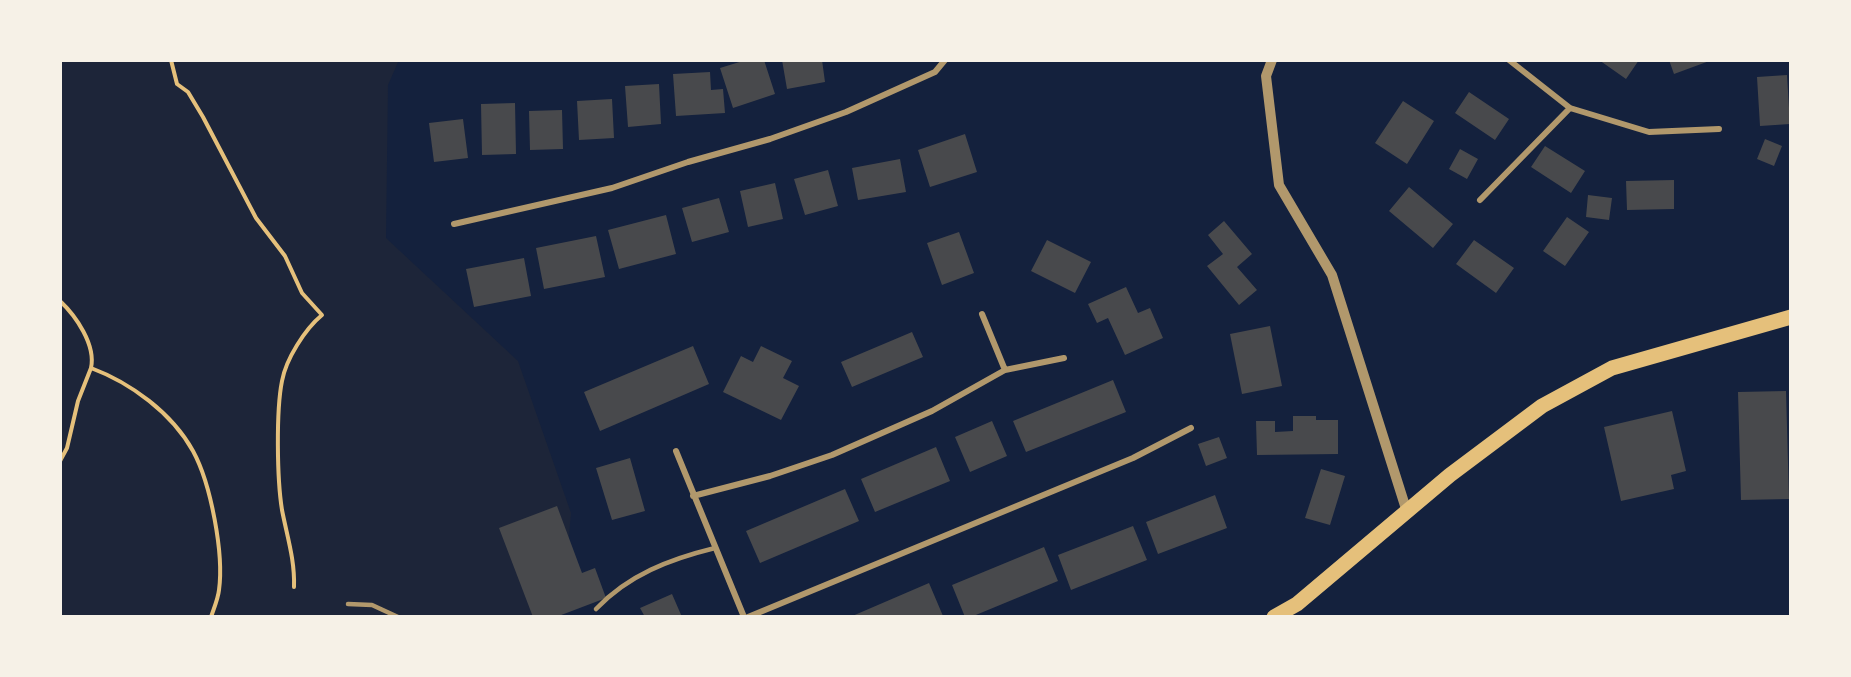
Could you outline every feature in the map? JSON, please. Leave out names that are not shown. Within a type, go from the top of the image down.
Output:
[{"type":"main road","points":[[1274,617],[1297,604],[1450,475],[1542,406],[1612,368],[1791,317]]},
{"type":"street","points":[[454,224],[612,188],[688,162],[770,139],[846,112],[934,72],[945,60]]},
{"type":"street","points":[[1509,60],[1570,108],[1649,132],[1719,129]]},
{"type":"street","points":[[1269,61],[1266,76],[1279,185],[1332,275],[1407,512]]},
{"type":"street","points":[[1480,200],[1570,108]]},
{"type":"street","points":[[982,314],[1005,370]]},
{"type":"street","points":[[693,496],[770,476],[832,455],[932,411],[1005,370],[1064,358]]},
{"type":"street","points":[[676,451],[693,496],[746,617],[1133,458],[1191,428]]},
{"type":"lane","points":[[596,609],[611,593],[632,579],[681,556],[715,548]]},
{"type":"lane","points":[[348,604],[372,605],[398,617]]},
{"type":"path","points":[[171,60],[177,84],[188,92],[203,117],[256,218],[285,256],[302,293],[322,315],[305,329],[282,379],[279,426],[282,508],[295,568],[294,587]]},
{"type":"path","points":[[60,301],[71,311],[93,357],[78,401],[67,448],[60,461]]},
{"type":"path","points":[[91,368],[115,376],[136,391],[165,416],[193,451],[208,492],[220,544],[219,591],[211,617]]},
{"type":"shaded area","points":[[60,60],[399,60],[388,85],[386,238],[518,361],[571,513],[562,617],[60,617]]},
{"type":"building","points":[[746,60],[764,60],[775,94],[733,108],[720,68]]},
{"type":"building","points":[[782,60],[822,60],[825,82],[787,89]]},
{"type":"building","points":[[1599,60],[1639,60],[1626,79]]},
{"type":"building","points":[[1669,60],[1712,60],[1674,74]]},
{"type":"building","points":[[710,72],[711,90],[723,89],[725,113],[676,116],[673,74]]},
{"type":"building","points":[[1787,75],[1790,124],[1760,126],[1757,77]]},
{"type":"building","points":[[659,84],[661,124],[628,127],[625,86]]},
{"type":"building","points":[[1469,92],[1509,119],[1495,140],[1455,113]]},
{"type":"building","points":[[612,99],[614,138],[579,140],[577,101]]},
{"type":"building","points":[[1403,101],[1434,121],[1407,164],[1375,143]]},
{"type":"building","points":[[515,103],[516,154],[482,155],[481,104]]},
{"type":"building","points":[[562,110],[563,149],[530,150],[529,111]]},
{"type":"building","points":[[463,119],[468,158],[434,162],[429,123]]},
{"type":"building","points":[[965,134],[977,172],[930,187],[918,150]]},
{"type":"building","points":[[1765,139],[1782,146],[1774,166],[1757,159]]},
{"type":"building","points":[[1545,146],[1585,171],[1571,193],[1531,167]]},
{"type":"building","points":[[1460,149],[1478,159],[1467,179],[1449,169]]},
{"type":"building","points":[[900,159],[906,192],[858,200],[852,168]]},
{"type":"building","points":[[828,170],[838,206],[805,215],[794,179]]},
{"type":"building","points":[[1674,180],[1674,209],[1627,210],[1626,181]]},
{"type":"building","points":[[775,183],[783,219],[748,227],[740,191]]},
{"type":"building","points":[[1409,187],[1453,224],[1433,248],[1389,211]]},
{"type":"building","points":[[1588,195],[1612,198],[1609,220],[1586,217]]},
{"type":"building","points":[[719,198],[729,232],[692,242],[682,208]]},
{"type":"building","points":[[666,215],[676,254],[619,269],[608,230]]},
{"type":"building","points":[[1567,217],[1589,232],[1565,266],[1543,251]]},
{"type":"building","points":[[1224,221],[1252,254],[1237,267],[1257,290],[1239,305],[1207,266],[1223,254],[1208,235]]},
{"type":"building","points":[[959,232],[974,273],[942,285],[927,243]]},
{"type":"building","points":[[596,236],[605,277],[544,289],[536,248]]},
{"type":"building","points":[[1047,240],[1091,262],[1075,293],[1031,271]]},
{"type":"building","points":[[1474,240],[1514,268],[1496,293],[1456,264]]},
{"type":"building","points":[[524,258],[531,296],[474,307],[466,269]]},
{"type":"building","points":[[1126,287],[1138,313],[1150,308],[1163,338],[1125,355],[1108,318],[1097,323],[1088,304]]},
{"type":"building","points":[[1270,326],[1282,386],[1242,394],[1230,334]]},
{"type":"building","points":[[912,332],[923,357],[852,387],[841,362]]},
{"type":"building","points":[[693,346],[709,384],[600,431],[584,392]]},
{"type":"building","points":[[761,346],[792,361],[783,378],[799,386],[781,420],[723,392],[741,356],[753,362]]},
{"type":"building","points":[[1113,380],[1126,412],[1026,452],[1013,421]]},
{"type":"building","points":[[1786,391],[1789,499],[1741,500],[1738,392]]},
{"type":"building","points":[[1672,411],[1686,471],[1671,475],[1674,489],[1621,501],[1604,427]]},
{"type":"building","points":[[1293,416],[1316,416],[1316,420],[1338,420],[1338,454],[1257,455],[1256,421],[1275,421],[1275,432],[1293,431]]},
{"type":"building","points":[[992,421],[1007,456],[970,472],[955,437]]},
{"type":"building","points":[[1219,437],[1227,458],[1206,466],[1198,444]]},
{"type":"building","points":[[936,447],[950,481],[875,512],[861,479]]},
{"type":"building","points":[[630,458],[645,511],[612,520],[596,468]]},
{"type":"building","points":[[1321,469],[1345,476],[1330,525],[1305,518]]},
{"type":"building","points":[[845,489],[859,521],[760,563],[746,531]]},
{"type":"building","points":[[1215,495],[1227,528],[1158,554],[1146,522]]},
{"type":"building","points":[[557,506],[582,573],[595,568],[606,598],[556,617],[533,617],[499,528]]},
{"type":"building","points":[[1133,526],[1147,560],[1071,590],[1058,555]]},
{"type":"building","points":[[1044,547],[1058,581],[971,617],[965,617],[952,585]]},
{"type":"building","points":[[929,583],[943,616],[850,617]]},
{"type":"building","points":[[672,594],[682,617],[645,617],[640,608]]}]
